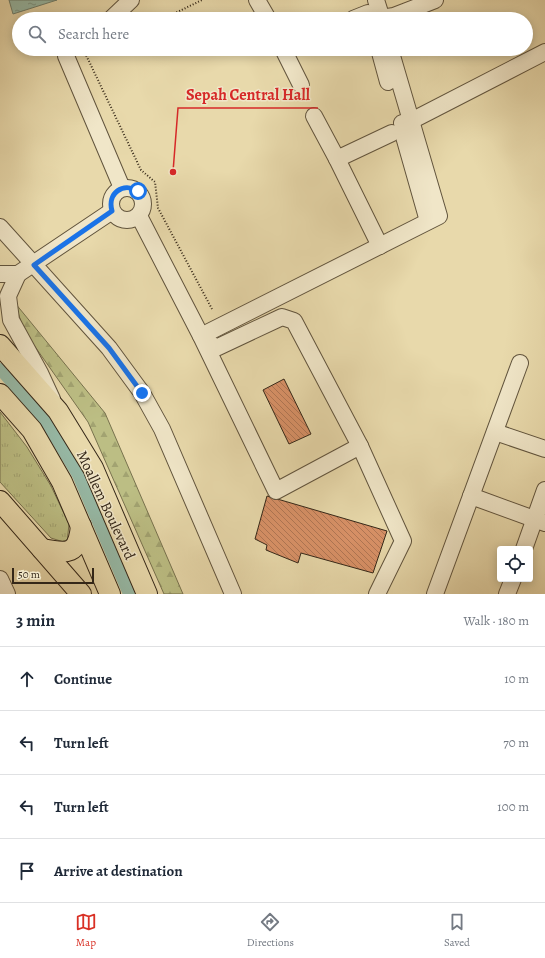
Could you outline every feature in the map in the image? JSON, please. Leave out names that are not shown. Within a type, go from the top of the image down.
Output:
[{"type":"main road","name":"Moallem Boulevard","points":[[0,345],[58,411],[93,468],[147,594]]},
{"type":"main road","name":"Moallem Boulevard","points":[[0,394],[32,430],[62,482],[110,594]]},
{"type":"main road","points":[[1,504],[81,594]]},
{"type":"main road","points":[[42,549],[62,553],[72,549],[79,541],[81,526]]},
{"type":"street","points":[[118,12],[131,0]]},
{"type":"street","points":[[257,0],[264,12]]},
{"type":"street","points":[[404,12],[435,0]]},
{"type":"street","points":[[337,159],[545,52]]},
{"type":"street","points":[[66,56],[122,188]]},
{"type":"street","points":[[287,56],[301,85]]},
{"type":"street","points":[[201,336],[433,218],[401,126],[381,56]]},
{"type":"street","points":[[391,56],[401,126]]},
{"type":"street","points":[[314,116],[380,246]]},
{"type":"street","points":[[122,188],[133,188],[142,196],[144,206],[139,216],[129,220],[119,218],[112,211],[111,200],[117,190],[122,188]]},
{"type":"street","points":[[0,274],[18,274],[34,265],[112,211]]},
{"type":"street","points":[[139,216],[201,336],[212,350],[276,491],[360,446]]},
{"type":"street","points":[[0,227],[109,348],[142,393],[162,429],[232,594]]},
{"type":"street","points":[[18,274],[8,296],[11,320],[40,373],[58,411]]},
{"type":"street","points":[[212,350],[282,317],[294,321],[360,446],[403,540],[377,594]]},
{"type":"street","points":[[435,594],[520,363]]},
{"type":"street","points":[[495,432],[545,449]]},
{"type":"street","points":[[526,546],[540,521],[545,490]]},
{"type":"street","points":[[471,496],[540,521]]},
{"type":"street","points":[[0,579],[7,594]]},
{"type":"street","points":[[507,594],[512,582]]},
{"type":"path","points":[[177,12],[202,0]]},
{"type":"path","points":[[86,56],[141,170],[155,182],[158,208],[212,310]]},
{"type":"green space","points":[[15,303],[105,413],[183,594],[164,594],[88,422],[24,331]]},
{"type":"green space","points":[[0,412],[27,447],[51,486],[69,524],[67,543],[51,538],[0,482]]},
{"type":"water","points":[[9,0],[57,0],[19,12],[12,12]]},
{"type":"building","points":[[284,379],[311,434],[289,444],[263,390]]},
{"type":"building","points":[[267,496],[387,531],[373,573],[301,553],[298,563],[266,550],[267,545],[255,539]]},
{"type":"waterway","points":[[0,369],[45,420],[78,475],[129,594]]},
{"type":"place","name":"Sepah Central Hall","points":[[173,172]]},
{"type":"route","points":[[138,191],[128,187],[117,190],[113,194],[111,200],[112,211],[34,265],[109,348],[142,393]]}]
